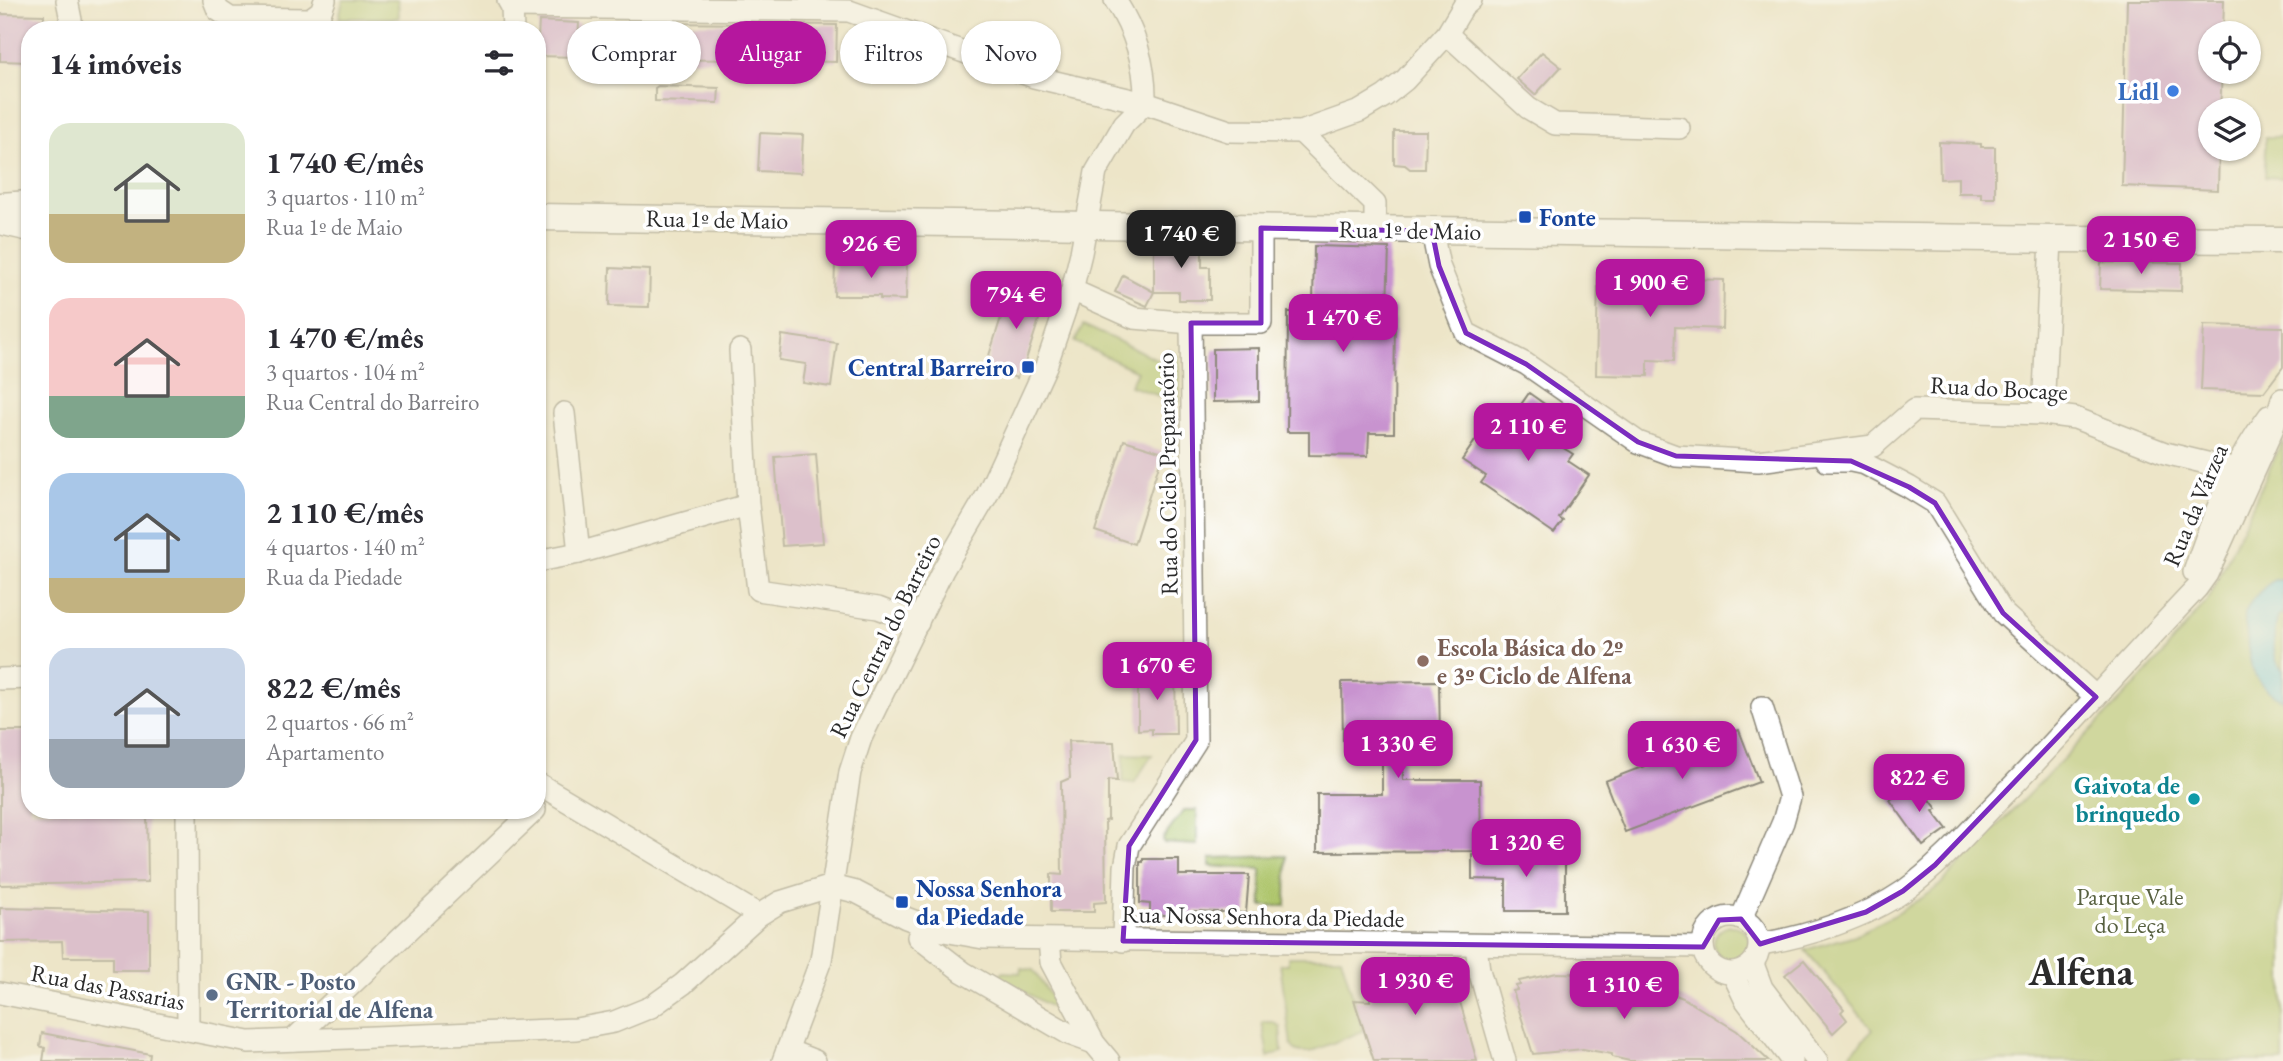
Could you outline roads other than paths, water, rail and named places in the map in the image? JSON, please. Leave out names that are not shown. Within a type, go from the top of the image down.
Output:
[{"type":"main road","points":[[0,206],[21,205]]},
{"type":"main road","name":"Rua 1º de Maio","points":[[546,217],[1432,231],[2283,240]]},
{"type":"main road","points":[[0,221],[21,226]]},
{"type":"street","points":[[67,0],[71,21]]},
{"type":"street","points":[[214,0],[218,10],[230,18],[310,19],[321,11],[325,0]]},
{"type":"street","points":[[1115,0],[1134,34],[1146,81],[1145,103]]},
{"type":"street","points":[[510,4],[849,11],[1034,77],[1145,103],[1229,131],[1301,132],[1360,111],[1385,96],[1405,80],[1447,34],[1463,7],[1471,0]]},
{"type":"street","points":[[1447,34],[1528,108],[1555,124],[1679,128]]},
{"type":"street","name":"Rua Central do Barreiro","points":[[785,1056],[821,960],[850,772],[861,738],[943,570],[987,495],[1046,366],[1072,290],[1096,172],[1124,124],[1145,103]]},
{"type":"street","points":[[1301,132],[1376,204],[1375,230]]},
{"type":"street","points":[[1072,290],[1134,318],[1191,323],[1261,323],[1261,228]]},
{"type":"street","points":[[1432,231],[1439,267],[1466,333],[1526,364],[1638,442],[1676,456],[1758,461],[1873,446],[1873,454],[1909,486]]},
{"type":"street","points":[[2043,414],[2052,239]]},
{"type":"street","name":"Rua do Ciclo Preparatório","points":[[1123,941],[1125,866],[1129,846],[1196,741],[1191,323]]},
{"type":"street","points":[[740,350],[748,505],[758,590],[878,608],[918,623]]},
{"type":"street","name":"Rua da Várzea","points":[[2096,697],[2207,574],[2273,428],[2283,398]]},
{"type":"street","name":"Rua da Várzea","points":[[2185,600],[2210,524],[2235,468],[2251,439],[2283,398]]},
{"type":"street","name":"Rua do Bocage","points":[[1873,446],[1914,410],[2043,414],[2075,418],[2165,453],[2205,464],[2235,468]]},
{"type":"street","points":[[564,413],[579,553]]},
{"type":"street","points":[[2235,468],[2260,457]]},
{"type":"street","points":[[1780,459],[1851,461],[1865,464],[1909,486],[1935,503],[2003,613],[2096,697],[1935,865],[1903,891],[1866,912],[1784,940],[1756,954],[1744,971],[1733,974],[1712,967],[1706,958],[1704,936],[1710,927],[1729,917],[1750,924],[1757,933],[1756,954],[1762,988],[1816,1061]]},
{"type":"street","points":[[546,559],[579,553],[748,505]]},
{"type":"street","points":[[0,679],[21,678]]},
{"type":"street","points":[[1741,919],[1783,822],[1790,797],[1762,707]]},
{"type":"street","points":[[546,802],[759,915]]},
{"type":"street","points":[[187,819],[188,1030]]},
{"type":"street","points":[[293,1040],[520,819]]},
{"type":"street","name":"Rua Nossa Senhora da Piedade","points":[[832,886],[856,892],[906,918],[938,930],[983,938],[1703,947]]},
{"type":"street","name":"Rua das Passarias","points":[[0,993],[188,1030],[248,1052],[293,1040],[576,1029],[614,1022],[651,1007],[683,984],[759,915],[780,902],[832,886]]},
{"type":"street","points":[[918,937],[963,972],[1069,1034],[1094,1042]]},
{"type":"street","points":[[1049,940],[1051,962],[1094,1042],[1109,1061]]},
{"type":"street","points":[[1476,946],[1479,970],[1505,1061]]},
{"type":"street","points":[[1733,974],[1745,999],[1792,1061]]},
{"type":"street","points":[[785,1056],[815,1061]]},
{"type":"water","points":[[2274,580],[2283,580],[2283,613],[2278,616],[2274,651],[2283,670],[2283,700],[2265,688],[2255,674],[2249,657],[2245,622],[2245,614],[2250,604]]},
{"type":"place","name":"Lidl","points":[[2173,91]]},
{"type":"place","name":"Fonte","points":[[1525,217]]},
{"type":"place","name":"Central Barreiro","points":[[1028,367]]},
{"type":"place","name":"Escola Básica do 2º e 3º Ciclo de Alfena","points":[[1423,661]]},
{"type":"place","name":"Gaivota de brinquedo","points":[[2194,799]]},
{"type":"place","name":"Nossa Senhora da Piedade","points":[[902,902]]},
{"type":"place","name":"GNR - Posto Territorial de Alfena","points":[[212,995]]},
{"type":"district","name":"Alfena","points":[[2081,971]]},
{"type":"park label","name":"Parque Vale do Leça","points":[[2130,910]]}]
